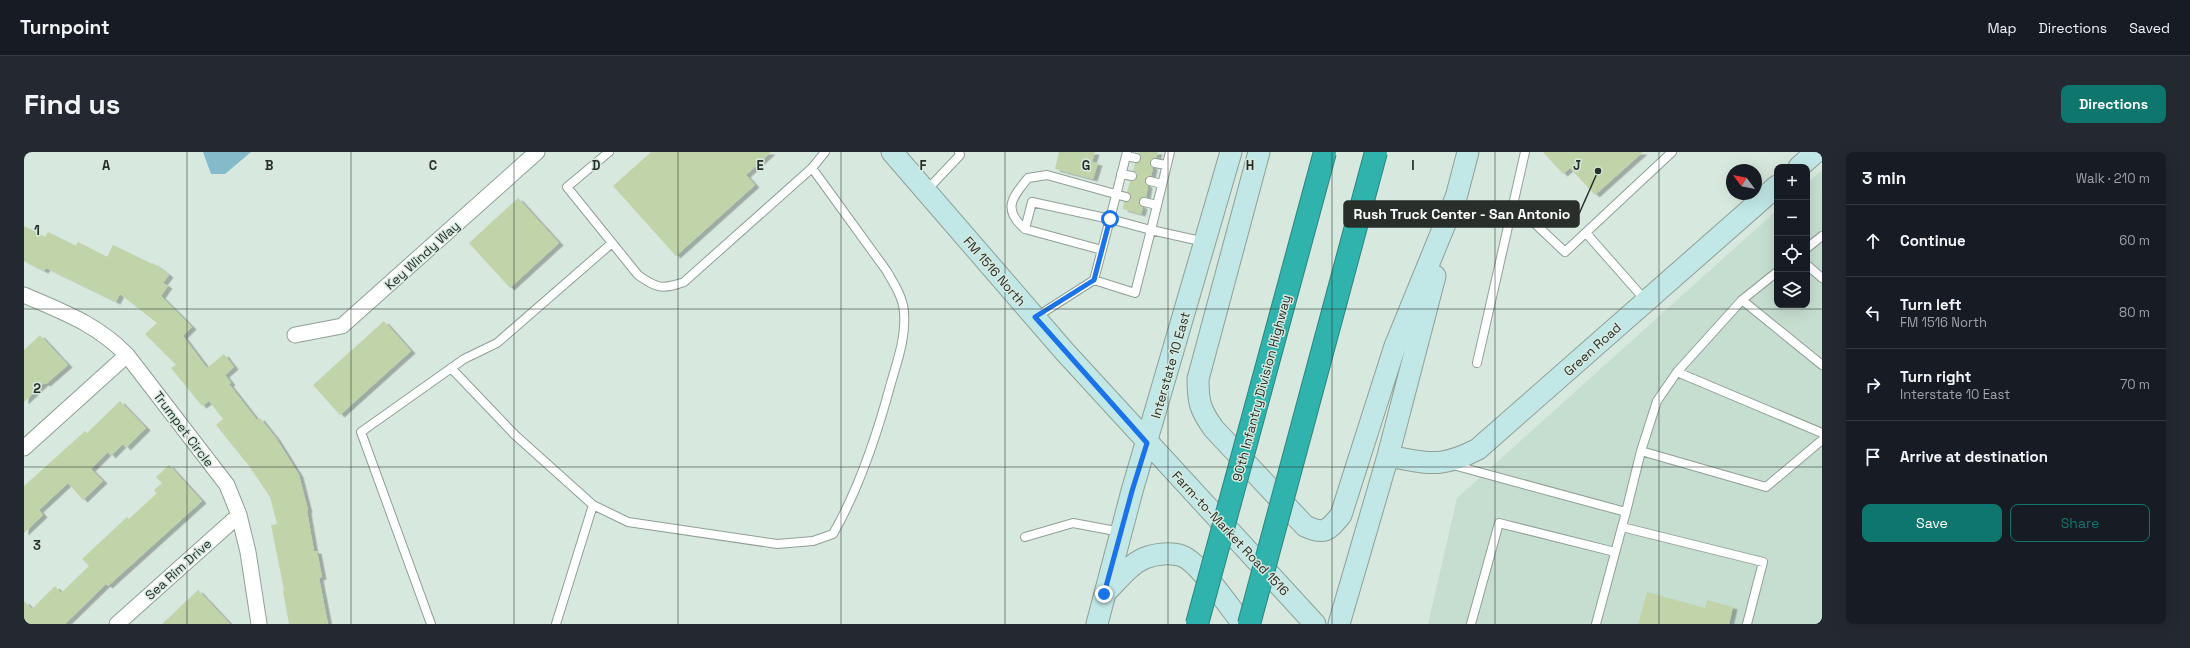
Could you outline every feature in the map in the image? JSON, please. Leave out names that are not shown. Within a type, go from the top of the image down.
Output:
[{"type":"highway","name":"90th Infantry Division Highway","points":[[1197,624],[1325,152]]},
{"type":"highway","points":[[1249,624],[1376,152]]},
{"type":"main road","name":"FM 1516 North","points":[[892,152],[925,192],[1147,443]]},
{"type":"main road","name":"Interstate 10 East","points":[[1096,624],[1121,532],[1232,152]]},
{"type":"main road","points":[[1259,152],[1198,379],[1198,399],[1202,413],[1214,429],[1305,526],[1318,532],[1330,529],[1341,515],[1395,346],[1456,196]]},
{"type":"main road","points":[[1339,624],[1388,456],[1468,152]]},
{"type":"main road","points":[[1802,164],[1816,152]]},
{"type":"main road","name":"Green Road","points":[[1388,456],[1431,464],[1447,463],[1478,449],[1496,436],[1774,189]]},
{"type":"main road","name":"Farm-to-Market Road 1516","points":[[1147,443],[1315,624]]},
{"type":"main road","points":[[1104,594],[1130,568],[1145,558],[1163,554],[1181,556],[1194,564],[1243,624]]},
{"type":"street","name":"Key Windy Way","points":[[295,335],[342,326],[537,152]]},
{"type":"street","name":"Trumpet Circle","points":[[24,296],[78,319],[108,336],[127,355],[227,485],[239,515],[248,552],[259,624]]},
{"type":"street","points":[[24,448],[127,355]]},
{"type":"street","name":"Sea Rim Drive","points":[[117,624],[239,515]]},
{"type":"lane","points":[[609,152],[567,187],[638,275],[652,285],[662,288],[684,282],[812,168],[825,152]]},
{"type":"lane","points":[[925,192],[960,155],[959,152]]},
{"type":"lane","points":[[1094,280],[1135,293],[1170,152]]},
{"type":"lane","points":[[1477,363],[1525,152]]},
{"type":"lane","points":[[1513,203],[1566,252],[1672,152]]},
{"type":"lane","points":[[1035,317],[1094,280],[1127,154],[1136,158]]},
{"type":"lane","points":[[1155,163],[1166,166]]},
{"type":"lane","points":[[451,368],[515,435],[593,504],[628,522],[777,544],[814,541],[833,534],[849,506],[881,420],[904,338],[904,310],[896,287],[886,270],[812,168]]},
{"type":"lane","points":[[1121,174],[1132,176]]},
{"type":"lane","points":[[1102,250],[1025,229],[1014,219],[1010,206],[1015,194],[1028,178],[1047,175],[1126,197]]},
{"type":"lane","points":[[1150,181],[1162,184]]},
{"type":"lane","points":[[1025,229],[1032,202],[1206,242]]},
{"type":"lane","points":[[1144,202],[1157,205]]},
{"type":"lane","points":[[1586,233],[1646,301]]},
{"type":"lane","points":[[1810,246],[1822,236]]},
{"type":"lane","points":[[432,624],[361,432],[464,359],[497,343],[612,243]]},
{"type":"lane","points":[[1810,268],[1822,278]]},
{"type":"lane","points":[[1596,624],[1641,451],[1657,401],[1678,372],[1742,300],[1774,274]]},
{"type":"lane","points":[[1742,300],[1822,365]]},
{"type":"lane","points":[[1678,372],[1822,433]]},
{"type":"lane","points":[[1641,451],[1766,487],[1822,440]]},
{"type":"lane","points":[[1447,463],[1626,512]]},
{"type":"lane","points":[[556,624],[593,504]]},
{"type":"lane","points":[[1025,537],[1073,523],[1121,532]]},
{"type":"lane","points":[[1471,624],[1499,523],[1615,552]]},
{"type":"lane","points":[[1622,527],[1763,562],[1747,624]]},
{"type":"shaded area","points":[[1822,170],[1822,624],[1428,624],[1457,498],[1774,213],[1774,308],[1810,308],[1810,180]]},
{"type":"water","points":[[203,152],[251,152],[225,174],[211,174]]},
{"type":"building","points":[[651,152],[771,152],[746,175],[755,185],[676,256],[613,186]]},
{"type":"building","points":[[1059,152],[1095,152],[1092,162],[1098,163],[1093,179],[1055,169]]},
{"type":"building","points":[[1138,152],[1158,152],[1156,158],[1150,162],[1153,168],[1151,176],[1145,179],[1145,183],[1148,186],[1146,197],[1139,200],[1139,204],[1143,207],[1141,214],[1123,209],[1124,202],[1130,201],[1131,198],[1127,192],[1130,181],[1134,181],[1137,177],[1137,174],[1133,171],[1135,163],[1141,159]]},
{"type":"building","points":[[1543,152],[1643,152],[1595,195],[1570,168],[1563,174]]},
{"type":"building","points":[[518,198],[559,243],[510,288],[469,243]]},
{"type":"building","points":[[24,226],[45,237],[48,232],[76,246],[78,242],[107,257],[113,245],[152,264],[153,263],[169,275],[163,283],[168,286],[161,296],[192,327],[183,336],[207,368],[224,354],[234,367],[225,375],[231,383],[229,384],[257,420],[260,418],[276,438],[299,475],[308,510],[314,551],[317,551],[322,577],[319,578],[328,624],[289,624],[271,525],[277,524],[270,497],[249,466],[216,425],[223,419],[209,401],[202,406],[171,368],[176,365],[145,334],[157,323],[120,294],[116,302],[46,268],[44,271],[24,261]]},
{"type":"building","points":[[384,321],[411,351],[340,415],[313,385]]},
{"type":"building","points":[[40,335],[68,365],[46,384],[44,383],[24,402],[24,350]]},
{"type":"building","points":[[120,401],[146,428],[126,448],[123,444],[111,456],[108,452],[91,469],[103,481],[83,500],[68,483],[39,510],[43,515],[24,533],[24,486],[85,431],[87,433]]},
{"type":"building","points":[[169,465],[202,501],[108,586],[106,584],[65,624],[24,624],[24,601],[32,609],[55,586],[61,593],[89,566],[82,559],[127,517],[129,519],[157,493],[154,490],[162,483],[156,477]]},
{"type":"building","points":[[198,590],[230,624],[162,624]]},
{"type":"building","points":[[1647,592],[1705,608],[1707,600],[1733,607],[1729,624],[1638,624]]},
{"type":"place","name":"Rush Truck Center - San Antonio","points":[[1598,171]]},
{"type":"route","points":[[1104,594],[1132,491],[1147,443],[1064,352],[1035,317],[1094,280],[1110,219]]}]
